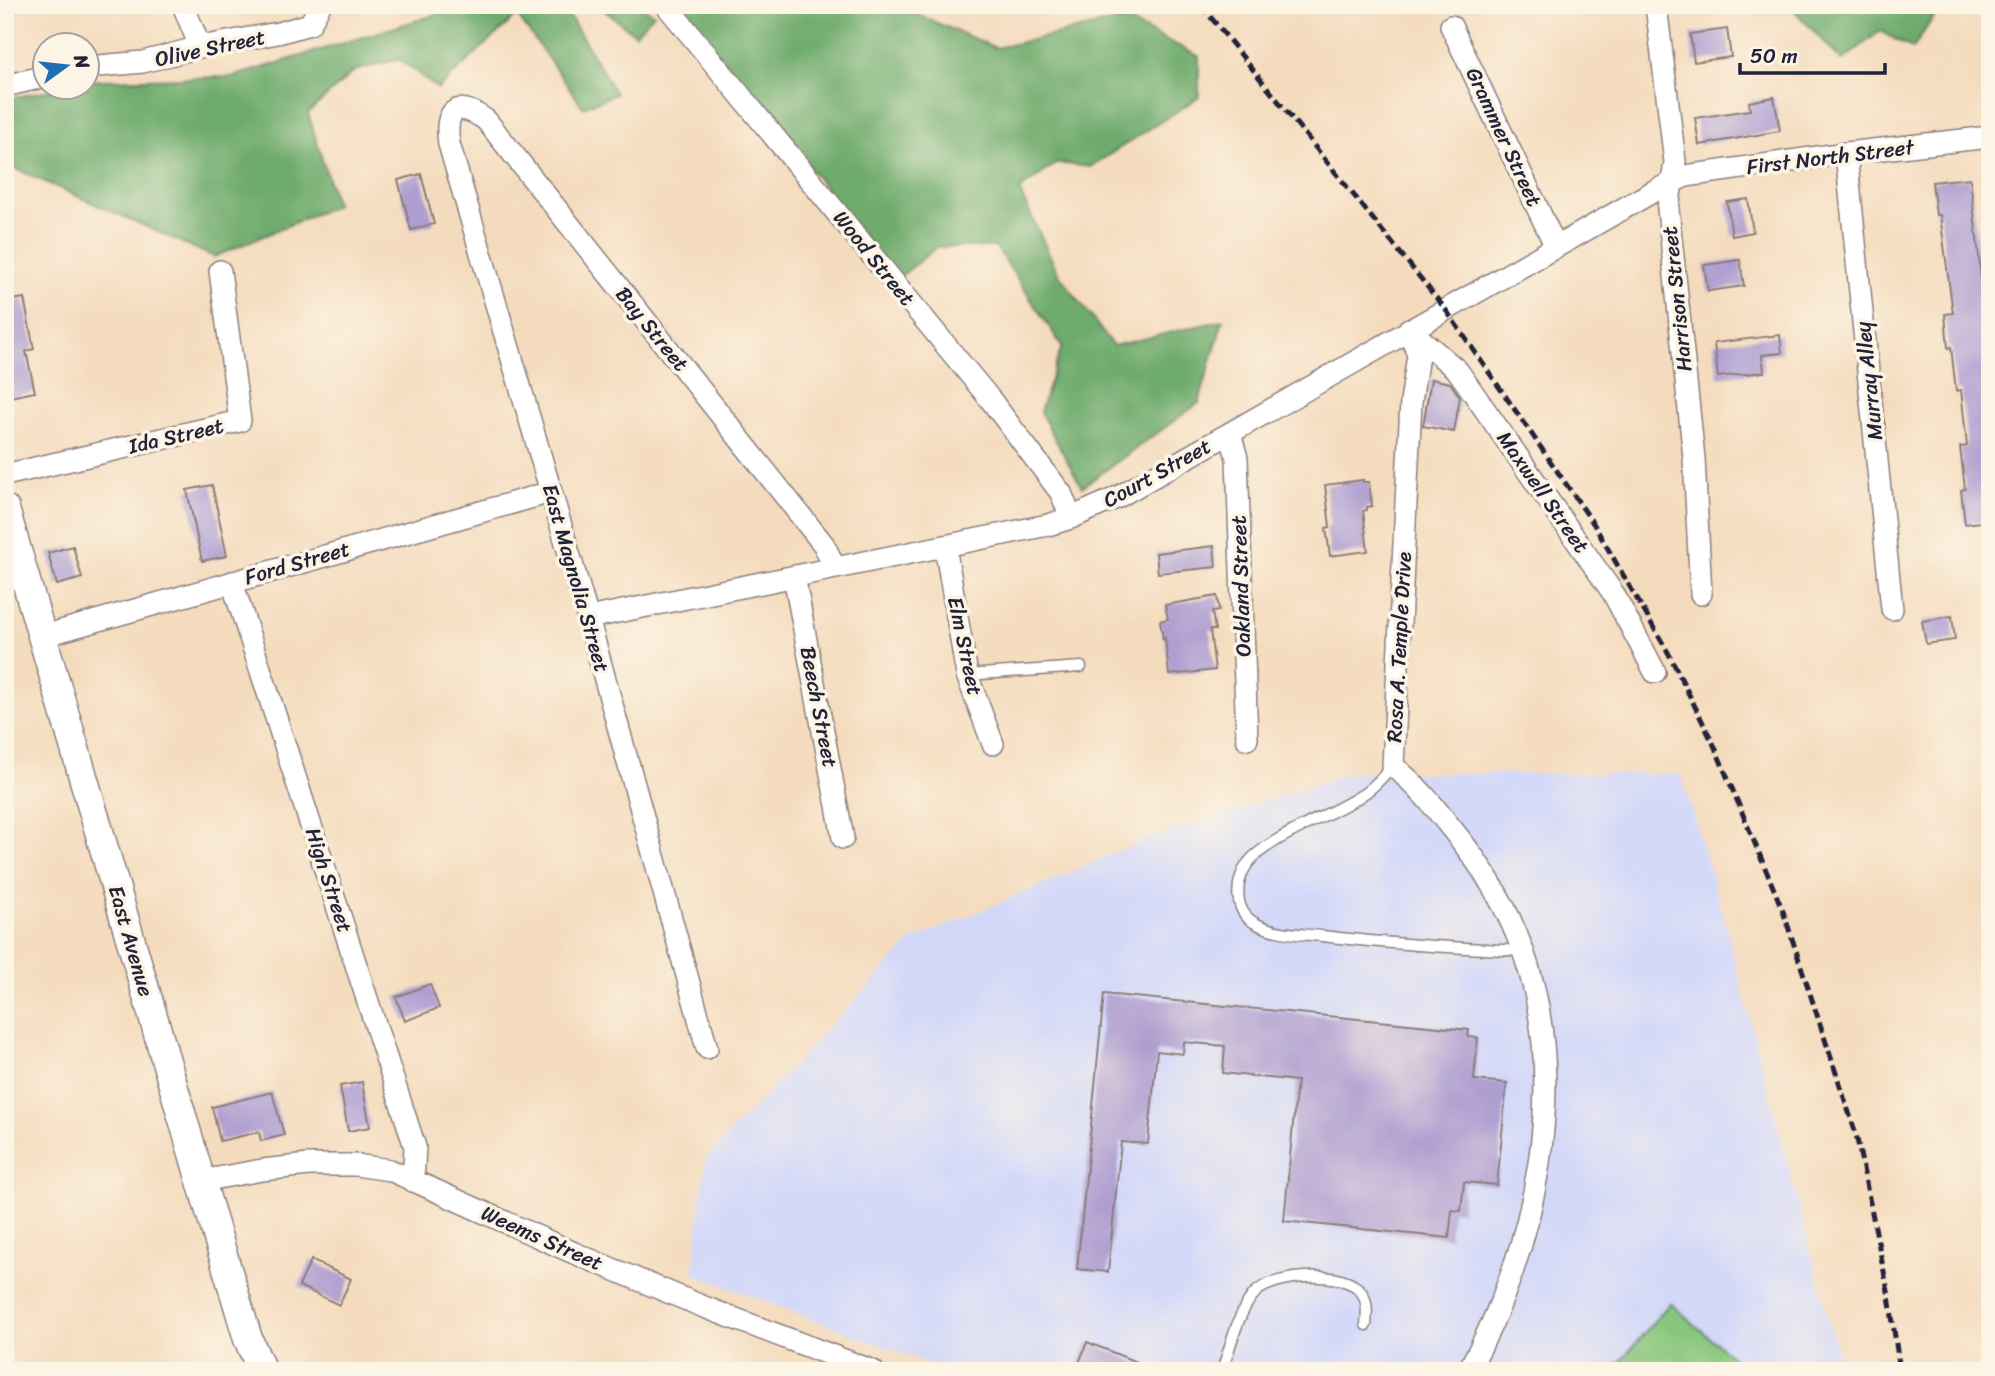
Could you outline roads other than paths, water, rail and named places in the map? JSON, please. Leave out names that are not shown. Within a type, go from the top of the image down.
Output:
[{"type":"street","points":[[183,5],[200,47]]},
{"type":"street","name":"Olive Street","points":[[102,66],[143,62],[200,47],[278,33],[310,24],[320,5]]},
{"type":"street","name":"Wood Street","points":[[666,5],[990,399],[1061,493],[1071,518]]},
{"type":"street","name":"Harrison Street","points":[[1656,5],[1675,162],[1668,209],[1694,458],[1701,594]]},
{"type":"street","name":"Grammer Street","points":[[1451,26],[1556,247]]},
{"type":"street","points":[[5,86],[32,79]]},
{"type":"street","name":"Bay Street","points":[[455,111],[470,109],[486,120],[824,545],[835,568]]},
{"type":"street","name":"East Magnolia Street","points":[[455,111],[448,121],[449,144],[588,618],[708,1048]]},
{"type":"street","name":"First North Street","points":[[1672,183],[1686,176],[1846,153],[1990,137]]},
{"type":"street","name":"Murray Alley","points":[[1846,153],[1892,609]]},
{"type":"street","name":"Court Street","points":[[588,618],[1048,525],[1071,518],[1118,497],[1409,329],[1672,183]]},
{"type":"street","name":"Ida Street","points":[[5,475],[240,421],[220,271]]},
{"type":"street","name":"Maxwell Street","points":[[1409,329],[1458,371],[1614,593],[1655,672]]},
{"type":"street","name":"Rosa A. Temple Drive","points":[[1409,329],[1418,355],[1411,401],[1393,766],[1415,783],[1465,845],[1494,889],[1523,951],[1538,1007],[1545,1061],[1544,1111],[1537,1171],[1526,1228],[1484,1343],[1468,1371]]},
{"type":"street","name":"Oakland Street","points":[[1230,433],[1237,457],[1247,739]]},
{"type":"street","name":"Ford Street","points":[[43,636],[551,492]]},
{"type":"street","name":"East Avenue","points":[[5,509],[248,1339],[262,1371]]},
{"type":"street","name":"Elm Street","points":[[945,546],[967,675],[993,744]]},
{"type":"street","name":"Beech Street","points":[[794,576],[843,838]]},
{"type":"street","name":"High Street","points":[[232,582],[415,1147],[413,1181]]},
{"type":"street","name":"Weems Street","points":[[201,1181],[309,1165],[356,1165],[390,1170],[610,1268],[873,1371]]},
{"type":"lane","points":[[967,675],[1081,667]]},
{"type":"lane","points":[[1393,766],[1364,794],[1265,849],[1249,862],[1240,878],[1237,894],[1240,910],[1253,922],[1272,930],[1392,944],[1523,951]]},
{"type":"lane","points":[[1222,1371],[1246,1305],[1256,1292],[1268,1283],[1281,1279],[1311,1277],[1353,1284],[1362,1291],[1366,1300],[1366,1325]]},
{"type":"railway","points":[[1201,5],[1446,310],[1593,523],[1669,654],[1714,745],[1783,911],[1856,1134],[1889,1296],[1900,1371]]}]
